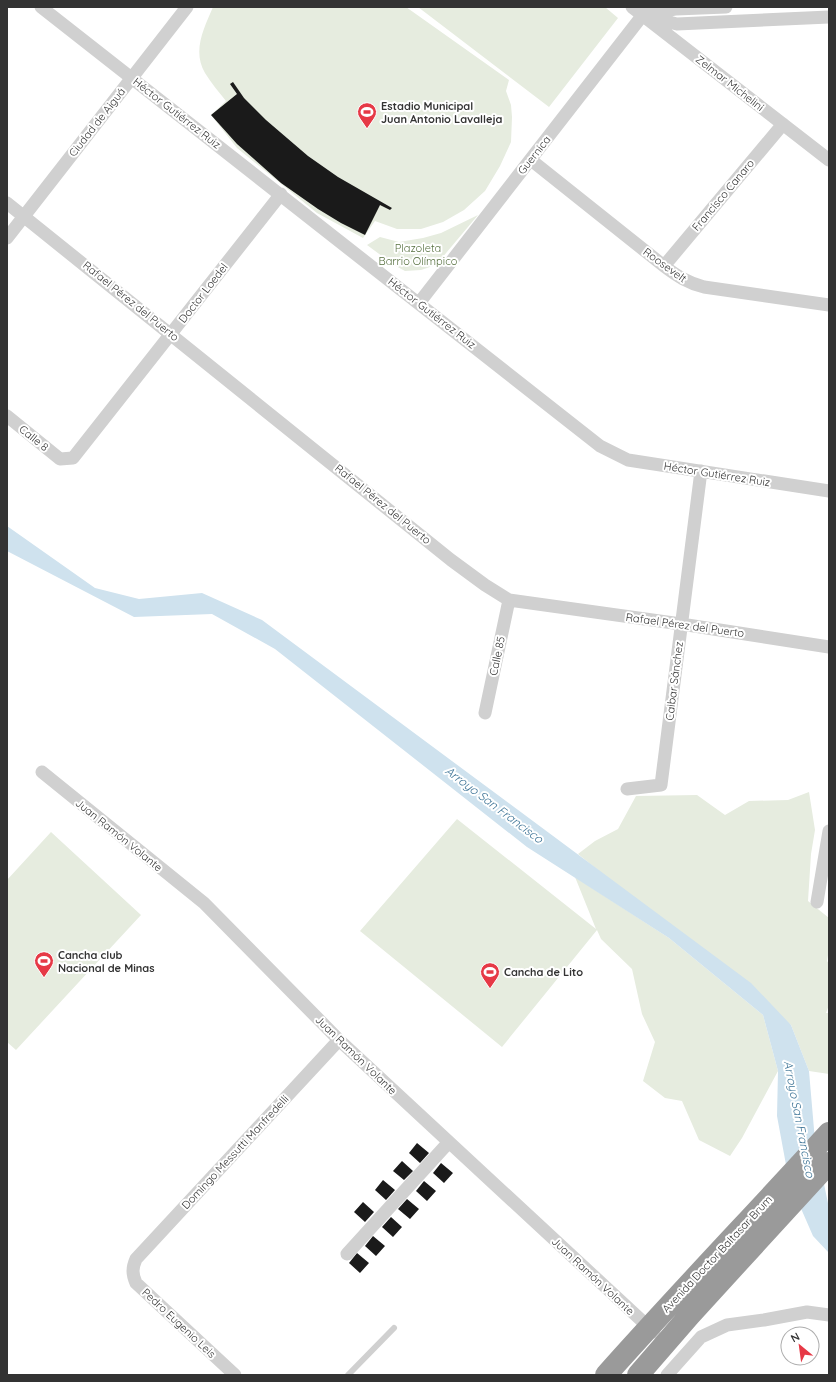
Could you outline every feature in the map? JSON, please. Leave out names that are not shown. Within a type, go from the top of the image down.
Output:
[{"type":"highway","name":"Avenida Doctor Baltasar Brum","points":[[606,1375],[829,1133]]},
{"type":"highway","name":"Avenida Doctor Baltasar Brum","points":[[638,1375],[829,1163]]},
{"type":"street","name":"Héctor Gutiérrez Ruiz","points":[[41,7],[600,446],[628,460],[829,491]]},
{"type":"street","name":"Ciudad de Aiguá","points":[[7,238],[187,7]]},
{"type":"street","name":"Zelmar Michelini","points":[[632,7],[646,11],[829,160]]},
{"type":"street","points":[[646,11],[726,7]]},
{"type":"street","points":[[646,11],[677,24],[781,13],[829,17]]},
{"type":"street","name":"Guernica","points":[[419,303],[646,11]]},
{"type":"street","name":"Francisco Canaro","points":[[664,266],[783,124]]},
{"type":"street","name":"Roosevelt","points":[[530,160],[664,266],[686,281],[704,287],[829,305]]},
{"type":"street","name":"Doctor Loedel","points":[[60,459],[73,458],[281,194]]},
{"type":"street","name":"Rafael Pérez del Puerto","points":[[7,203],[451,560],[485,585],[509,600],[681,624],[829,647]]},
{"type":"street","name":"Calle 8","points":[[7,416],[60,459]]},
{"type":"street","name":"Caibar Sánchez","points":[[627,789],[661,786],[700,471]]},
{"type":"street","name":"Calle 85","points":[[485,713],[509,600]]},
{"type":"street","name":"Juan Ramón Volante","points":[[42,772],[204,903],[339,1040],[648,1328],[667,1342]]},
{"type":"street","points":[[817,902],[829,834]]},
{"type":"street","name":"Domingo Messutti Manfredelli","points":[[132,1266],[136,1259],[339,1040]]},
{"type":"street","points":[[347,1254],[449,1142]]},
{"type":"street","name":"Pedro Eugenio Leis","points":[[132,1266],[136,1283],[236,1375]]},
{"type":"street","points":[[667,1375],[701,1337],[727,1325],[807,1312],[829,1315]]},
{"type":"lane","points":[[348,1375],[394,1328]]},
{"type":"green space","name":"Estadio Municipal Juan Antonio Lavalleja","points":[[213,7],[406,7],[509,80],[506,91],[511,105],[511,142],[500,166],[485,191],[464,210],[443,222],[421,229],[397,229],[375,221],[363,238],[317,213],[237,148],[211,115],[226,101],[212,84],[201,65],[199,48],[203,31]]},
{"type":"green space","points":[[418,7],[605,7],[618,18],[549,107]]},
{"type":"green space","name":"Plazoleta Barrio Olímpico","points":[[478,215],[436,265],[421,270],[405,271],[394,265],[367,245],[380,237],[399,242],[423,238],[441,233]]},
{"type":"green space","points":[[809,792],[815,830],[811,854],[808,901],[829,918],[829,949],[827,961],[829,964],[829,1005],[826,1013],[829,1013],[829,1074],[809,1071],[791,1025],[578,854],[595,841],[618,829],[636,796],[697,795],[725,815],[749,801],[788,800]]},
{"type":"green space","points":[[457,819],[596,929],[575,877],[669,938],[763,1015],[778,1071],[742,1138],[730,1156],[699,1140],[682,1101],[665,1098],[643,1081],[655,1042],[642,1014],[632,969],[601,939],[597,930],[502,1047],[360,931]]},
{"type":"green space","name":"Cancha club Nacional de Minas","points":[[51,832],[141,915],[16,1050],[7,1042],[7,880]]},
{"type":"water","name":"Arroyo San Francisco","points":[[7,526],[95,588],[139,599],[202,593],[262,620],[751,983],[791,1025],[809,1071],[815,1141],[829,1208],[829,1253],[813,1236],[789,1181],[777,1116],[778,1071],[763,1015],[669,938],[527,847],[275,649],[212,614],[134,617],[7,551]]},
{"type":"building","points":[[233,82],[244,98],[266,120],[308,156],[338,177],[392,208],[390,210],[380,205],[365,235],[318,209],[281,183],[237,144],[211,115],[237,94],[230,84]]},
{"type":"building","points":[[417,1143],[429,1153],[420,1163],[409,1153]]},
{"type":"building","points":[[402,1161],[413,1171],[404,1180],[393,1171]]},
{"type":"building","points":[[441,1163],[453,1173],[444,1183],[433,1173]]},
{"type":"building","points":[[383,1180],[395,1190],[386,1200],[375,1190]]},
{"type":"building","points":[[424,1181],[436,1191],[427,1201],[416,1191]]},
{"type":"building","points":[[407,1199],[419,1209],[410,1219],[398,1209]]},
{"type":"building","points":[[363,1202],[374,1212],[365,1222],[354,1212]]},
{"type":"building","points":[[391,1217],[402,1227],[393,1237],[382,1227]]},
{"type":"building","points":[[373,1236],[385,1246],[376,1256],[365,1246]]},
{"type":"building","points":[[357,1253],[369,1263],[360,1273],[349,1263]]},
{"type":"place","name":"Estadio Municipal Juan Antonio Lavalleja","points":[[367,129]]},
{"type":"place","name":"Cancha club Nacional de Minas","points":[[44,978]]},
{"type":"place","name":"Cancha de Lito","points":[[490,989]]}]
